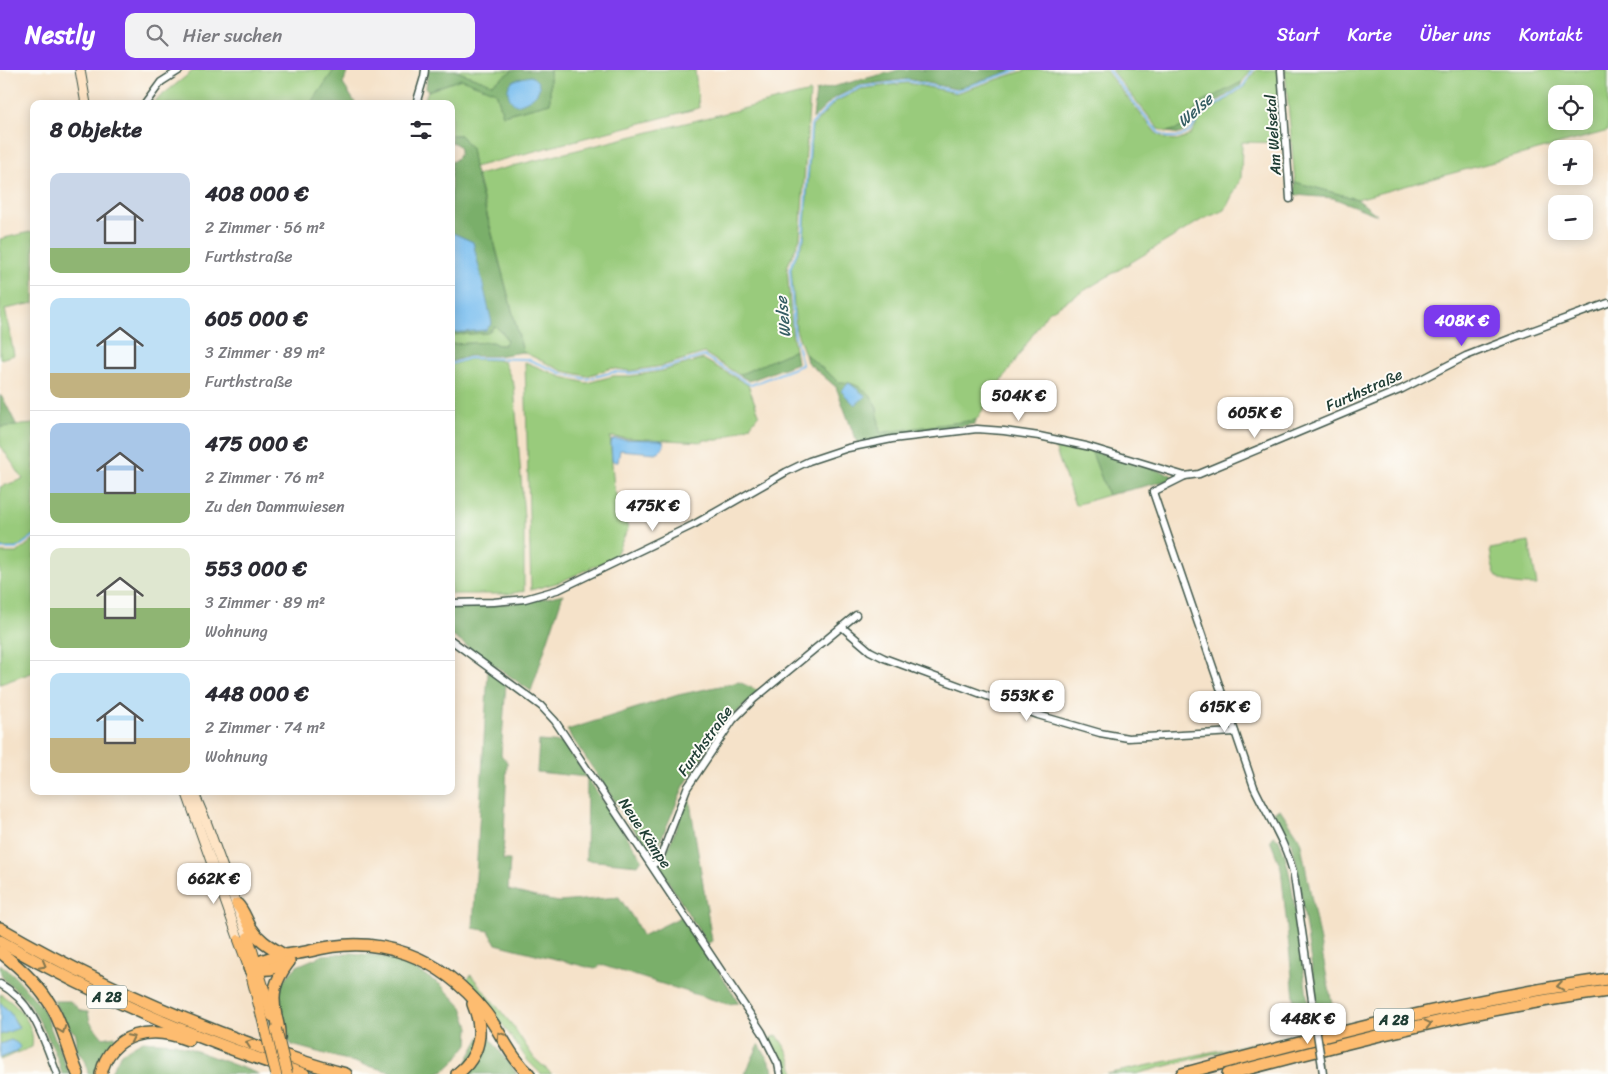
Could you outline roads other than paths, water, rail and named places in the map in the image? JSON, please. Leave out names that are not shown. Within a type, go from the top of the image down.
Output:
[{"type":"highway","points":[[237,904],[242,909],[250,927],[260,940],[286,959]]},
{"type":"highway","name":"A 28","points":[[0,928],[91,977],[143,1001],[232,1037],[346,1074]]},
{"type":"highway","name":"A 28","points":[[0,941],[77,983],[150,1017],[218,1045],[304,1074]]},
{"type":"highway","points":[[253,968],[270,969],[286,959],[305,952],[354,944],[390,948],[413,956],[438,969],[456,982],[469,995],[486,1013],[513,1056],[529,1074]]},
{"type":"highway","points":[[0,952],[29,977],[53,1009],[78,1074]]},
{"type":"highway","points":[[278,1033],[274,1007],[274,987],[286,959]]},
{"type":"highway","name":"A 28","points":[[1182,1074],[1323,1037],[1449,1007],[1518,993],[1608,979]]},
{"type":"highway","name":"A 28","points":[[1228,1074],[1325,1048],[1451,1018],[1520,1004],[1608,991]]},
{"type":"highway","points":[[457,1074],[471,1060],[478,1044],[480,1025],[469,995]]},
{"type":"highway","points":[[101,1074],[108,1057],[116,1046],[142,1033],[169,1034],[204,1046],[218,1045]]},
{"type":"main road","points":[[80,70],[85,100]]},
{"type":"main road","points":[[188,795],[244,938],[253,968],[278,1033],[287,1074]]},
{"type":"main road","points":[[195,795],[237,904],[244,938]]},
{"type":"main road","points":[[253,968],[276,1074]]},
{"type":"street","points":[[148,100],[161,82],[180,70]]},
{"type":"street","points":[[417,100],[425,70]]},
{"type":"street","name":"Am Welsetal","points":[[1281,70],[1290,198]]},
{"type":"street","name":"Furthstraße","points":[[1236,732],[1153,492],[1185,476],[1199,474],[1385,396],[1466,356],[1608,303]]},
{"type":"street","points":[[455,603],[525,599],[560,589],[693,525],[809,461],[848,448],[892,439],[976,429],[1013,432],[1086,446],[1185,476]]},
{"type":"street","name":"Furthstraße","points":[[652,865],[658,861],[687,788],[733,720],[754,699],[856,616]]},
{"type":"street","points":[[842,626],[870,651],[884,658],[1038,715],[1100,733],[1128,738],[1236,732],[1254,787],[1279,834],[1294,876],[1323,1074]]},
{"type":"street","name":"Neue Kämpe","points":[[455,643],[541,706],[554,721],[762,1032],[778,1064],[780,1074]]},
{"type":"street","points":[[0,984],[13,993],[26,1006],[36,1022],[57,1074]]},
{"type":"water","points":[[531,76],[537,81],[539,90],[532,98],[516,105],[509,96],[509,85],[515,80]]},
{"type":"water","points":[[455,234],[473,242],[492,323],[486,330],[455,333]]},
{"type":"water","points":[[849,383],[866,396],[855,405],[841,391]]},
{"type":"water","points":[[612,440],[659,440],[663,441],[664,446],[656,453],[620,450],[618,462],[615,462],[612,460],[611,444]]},
{"type":"water","points":[[0,1002],[10,1013],[19,1028],[0,1035]]},
{"type":"water","points":[[11,1040],[20,1047],[16,1052],[0,1058],[0,1044]]},
{"type":"waterway","name":"Welse","points":[[455,363],[469,358],[527,359],[564,374],[587,379],[613,372],[631,373],[661,369],[704,356],[751,385],[802,365],[794,331],[790,268],[803,238],[811,125],[835,100],[861,87],[908,81],[955,91],[1018,70]]},
{"type":"waterway","name":"Welse","points":[[1108,70],[1158,132],[1167,137],[1180,137],[1189,132],[1201,116],[1243,86],[1253,70]]},
{"type":"waterway","name":"Welse","points":[[0,549],[16,549],[30,539]]}]
